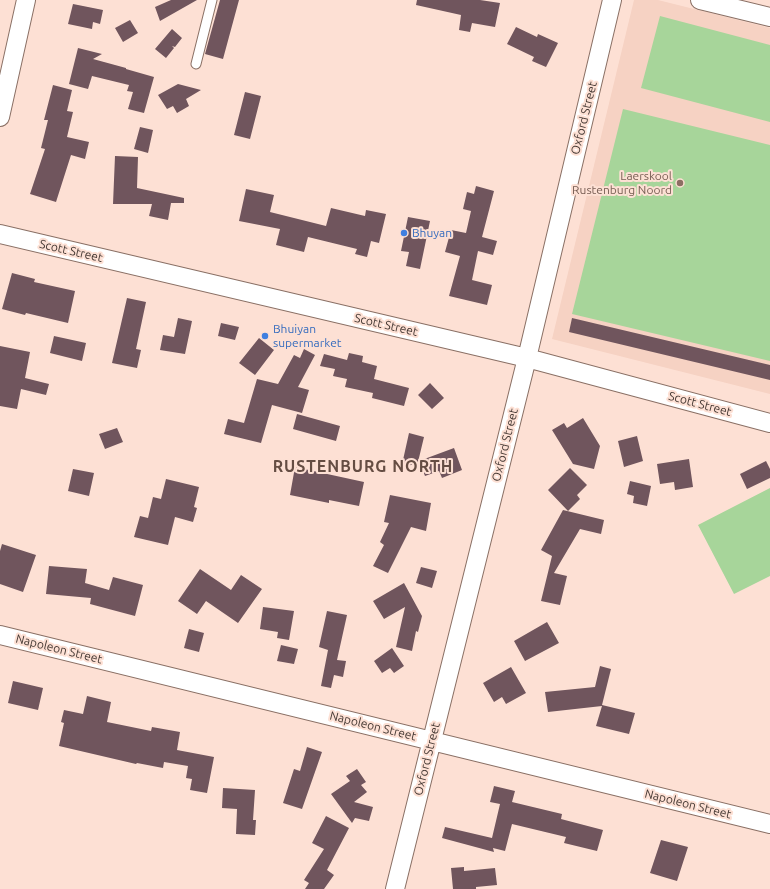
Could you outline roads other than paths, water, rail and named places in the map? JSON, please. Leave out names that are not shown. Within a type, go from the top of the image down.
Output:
[{"type":"street","points":[[0,117],[26,0]]},
{"type":"street","name":"Oxford Street","points":[[395,889],[526,358],[612,0]]},
{"type":"street","points":[[700,0],[770,17]]},
{"type":"street","name":"Scott Street","points":[[0,234],[526,358],[770,423]]},
{"type":"street","name":"Napoleon Street","points":[[0,635],[770,824]]},
{"type":"lane","points":[[196,64],[212,0]]},
{"type":"place","name":"Laerskool Rustenburg Noord","points":[[680,183]]},
{"type":"place","name":"Bhuyan","points":[[404,233]]},
{"type":"place","name":"Bhuiyan supermarket","points":[[265,336]]},
{"type":"district","name":"RUSTENBURG NORTH","points":[[363,467]]}]
